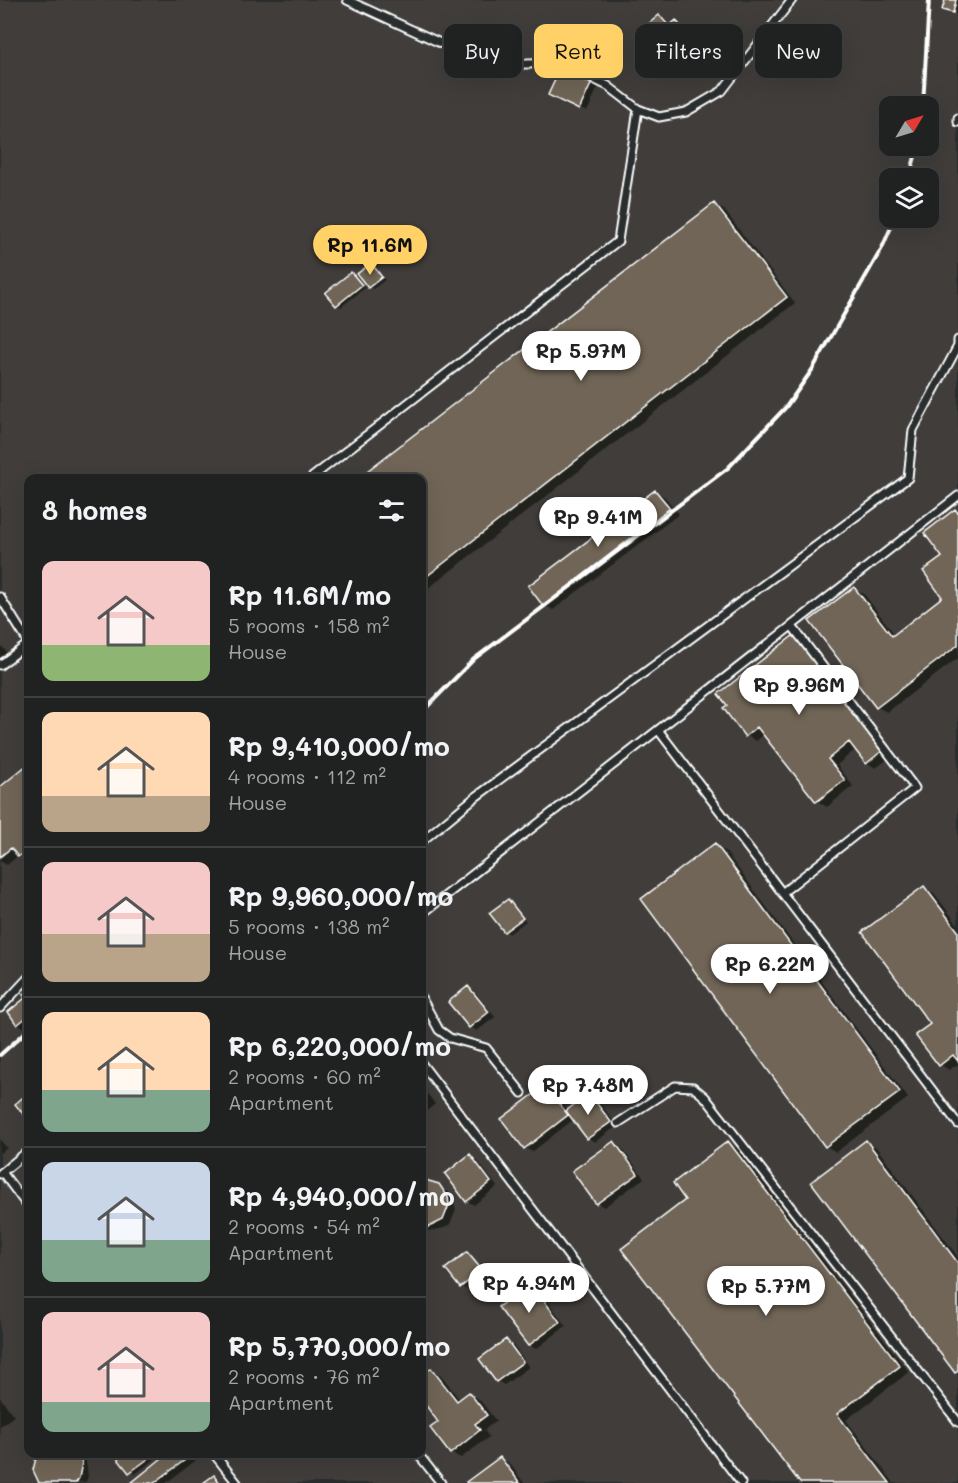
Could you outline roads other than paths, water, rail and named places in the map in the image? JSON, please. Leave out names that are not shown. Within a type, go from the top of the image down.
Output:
[{"type":"lane","points":[[347,0],[488,65],[561,63],[608,86],[638,109],[659,117],[686,112],[722,91],[792,0]]},
{"type":"lane","points":[[316,474],[618,241],[638,109]]},
{"type":"lane","points":[[426,839],[473,800],[908,478],[913,430],[958,340]]},
{"type":"lane","points":[[426,911],[958,496]]},
{"type":"lane","points":[[0,597],[24,636]]},
{"type":"lane","points":[[782,893],[915,788],[792,626]]},
{"type":"lane","points":[[0,665],[24,646]]},
{"type":"lane","points":[[659,731],[958,1124]]},
{"type":"lane","points":[[0,1008],[24,982]]},
{"type":"lane","points":[[426,1006],[440,1030],[450,1038],[486,1048],[522,1093]]},
{"type":"lane","points":[[426,1069],[741,1483]]},
{"type":"lane","points":[[618,1123],[675,1086],[693,1087],[705,1097],[958,1422]]},
{"type":"lane","points":[[24,1154],[1,1173],[24,1202]]},
{"type":"lane","points":[[217,1458],[237,1483]]},
{"type":"lane","points":[[421,1458],[441,1483]]},
{"type":"railway","points":[[924,96],[929,0]]},
{"type":"railway","points":[[912,168],[915,156]]},
{"type":"railway","points":[[426,708],[474,659],[728,468],[786,407],[812,370],[882,248],[891,228]]},
{"type":"railway","points":[[0,1055],[24,1034]]}]
